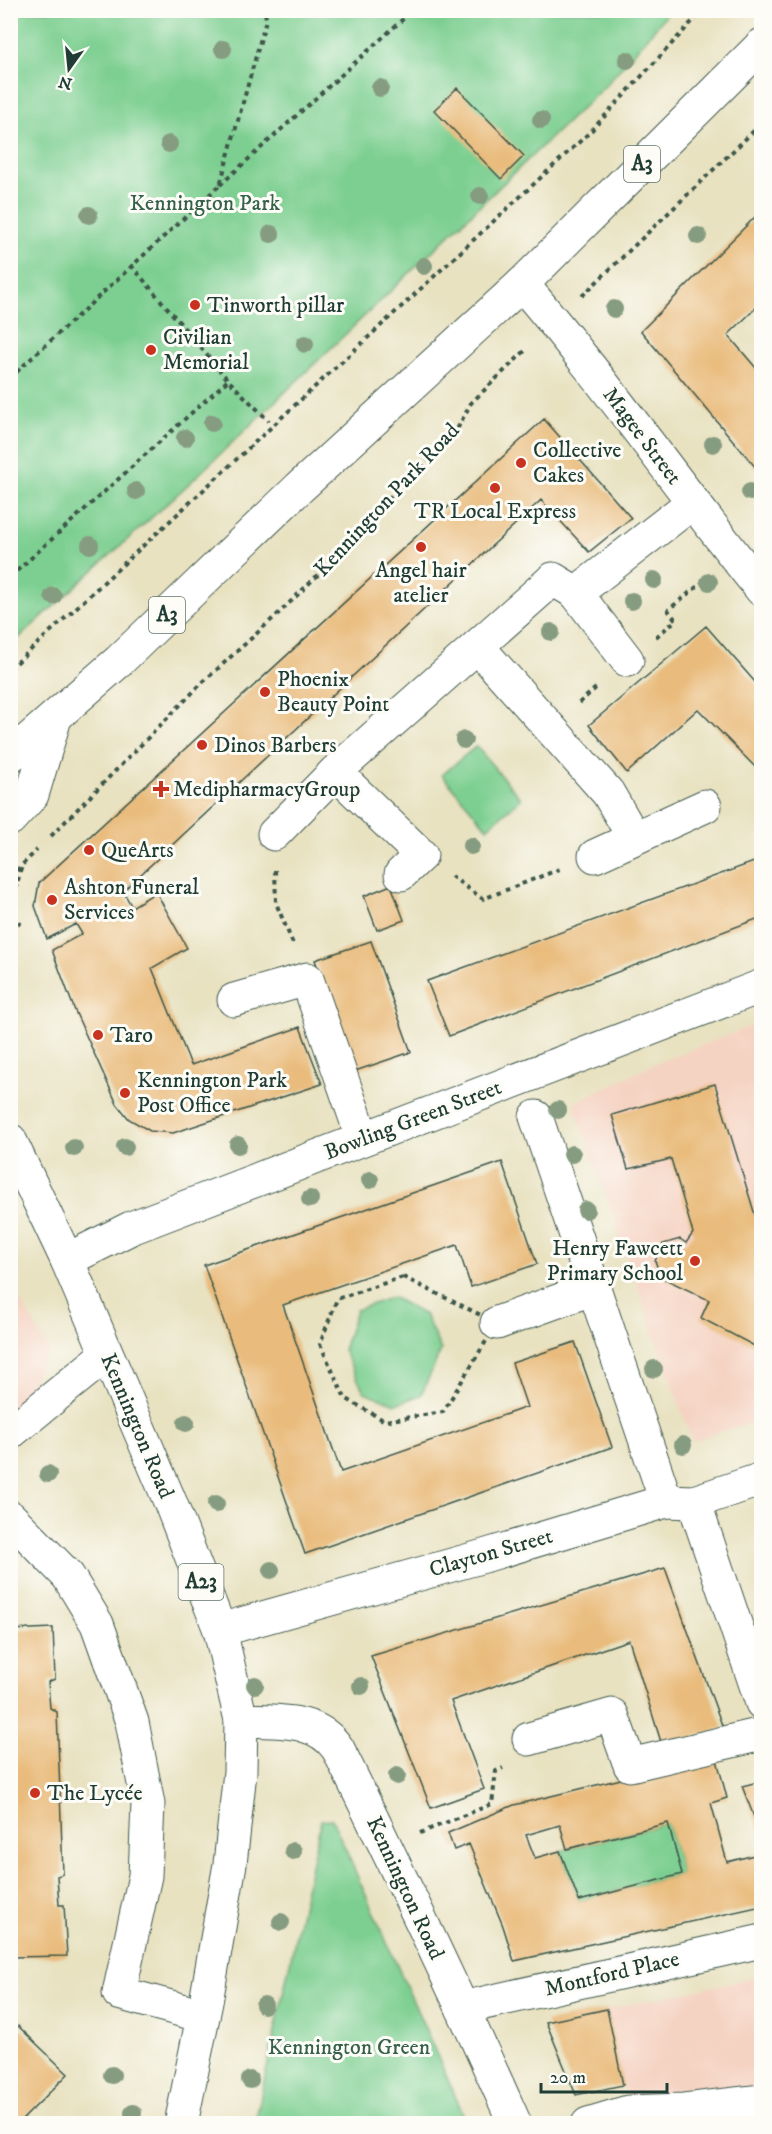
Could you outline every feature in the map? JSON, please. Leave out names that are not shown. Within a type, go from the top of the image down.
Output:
[{"type":"main road","name":"A3","points":[[10,756],[127,653],[299,488],[522,284],[762,45]]},
{"type":"main road","name":"Magee Street","points":[[522,284],[555,323],[692,503],[762,590]]},
{"type":"main road","points":[[576,593],[692,503]]},
{"type":"main road","points":[[274,834],[335,772],[553,579],[576,593],[627,660]]},
{"type":"main road","points":[[477,646],[608,793],[634,838]]},
{"type":"main road","points":[[10,819],[32,795],[55,718]]},
{"type":"main road","points":[[335,772],[411,865]]},
{"type":"main road","points":[[595,856],[705,806]]},
{"type":"main road","points":[[234,1000],[307,979],[363,1138]]},
{"type":"main road","name":"Bowling Green Street","points":[[67,1260],[131,1228],[762,986]]},
{"type":"main road","points":[[536,1117],[594,1288],[762,1703]]},
{"type":"main road","name":"Kennington Road","points":[[10,1140],[67,1260],[171,1504],[220,1630],[241,1720],[240,1772],[230,1864],[181,2124]]},
{"type":"main road","points":[[497,1323],[594,1288]]},
{"type":"main road","points":[[10,1433],[106,1355]]},
{"type":"main road","name":"Clayton Street","points":[[220,1630],[762,1479]]},
{"type":"main road","points":[[10,1517],[68,1576],[97,1624],[132,1722],[148,1804],[145,1876],[119,1993],[203,2016]]},
{"type":"main road","points":[[529,1739],[612,1715],[630,1765],[762,1734]]},
{"type":"main road","name":"Kennington Road","points":[[241,1720],[310,1726],[331,1739],[386,1847],[515,2124]]},
{"type":"main road","name":"Montford Place","points":[[462,2007],[762,1941]]},
{"type":"main road","points":[[588,2124],[628,2112],[684,2110],[762,2101]]},
{"type":"path","points":[[219,185],[266,20],[265,10]]},
{"type":"path","points":[[10,378],[131,265],[413,10]]},
{"type":"path","points":[[10,669],[590,132],[703,10]]},
{"type":"path","name":"Kennington Park Road","points":[[47,840],[202,683],[329,564],[385,502],[454,435],[471,403],[762,123]]},
{"type":"path","points":[[131,265],[228,380],[269,421]]},
{"type":"path","points":[[10,577],[228,380]]},
{"type":"path","points":[[274,834],[276,903],[307,979]]},
{"type":"path","points":[[10,877],[39,848]]},
{"type":"path","points":[[411,865],[483,898],[595,856]]},
{"type":"path","points":[[10,897],[16,888],[22,865]]},
{"type":"path","points":[[10,928],[21,922]]},
{"type":"path","points":[[404,1277],[497,1323],[443,1412],[385,1421],[345,1398],[320,1344],[337,1299],[404,1277]]},
{"type":"path","points":[[386,1847],[492,1804],[496,1771],[510,1766],[504,1747],[529,1739]]},
{"type":"shaded area","name":"Henry Fawcett Primary School","points":[[761,1022],[761,1419],[692,1441],[573,1103],[652,1065]]},
{"type":"shaded area","points":[[10,1283],[49,1350],[23,1401],[10,1412]]},
{"type":"shaded area","points":[[761,1976],[761,2123],[631,2123],[607,2009]]},
{"type":"green space","name":"Kennington Park","points":[[10,11],[670,11],[605,86],[192,481],[11,645]]},
{"type":"green space","points":[[476,746],[521,799],[487,828],[442,775]]},
{"type":"green space","points":[[392,1297],[425,1315],[441,1350],[421,1395],[396,1404],[364,1392],[343,1350],[356,1310]]},
{"type":"green space","name":"Kennington Green","points":[[332,1819],[464,2116],[462,2123],[255,2123],[321,1820]]},
{"type":"green space","points":[[668,1823],[682,1874],[579,1901],[560,1851]]},
{"type":"building","points":[[457,88],[524,156],[501,179],[434,110]]},
{"type":"building","points":[[762,210],[762,302],[728,335],[762,375],[762,475],[641,331]]},
{"type":"building","points":[[544,419],[631,518],[589,552],[541,500],[123,891],[132,907],[156,892],[187,948],[152,968],[191,1065],[300,1027],[322,1084],[173,1133],[150,1131],[129,1119],[117,1104],[75,1011],[52,950],[82,934],[76,924],[47,939],[35,906],[39,883]]},
{"type":"building","points":[[706,626],[762,690],[762,774],[698,709],[627,773],[589,725]]},
{"type":"building","points":[[762,859],[762,917],[449,1036],[427,981]]},
{"type":"building","points":[[391,885],[404,920],[377,930],[364,896]]},
{"type":"building","points":[[371,941],[411,1052],[355,1071],[315,960]]},
{"type":"building","points":[[715,1084],[755,1215],[762,1218],[762,1350],[701,1318],[709,1300],[661,1277],[655,1261],[663,1244],[680,1239],[686,1243],[693,1233],[671,1159],[628,1169],[612,1115]]},
{"type":"building","points":[[502,1162],[537,1264],[471,1287],[457,1245],[283,1305],[341,1472],[527,1407],[512,1363],[575,1342],[612,1447],[305,1554],[204,1265]]},
{"type":"building","points":[[665,1568],[723,1728],[662,1745],[629,1640],[451,1701],[484,1789],[431,1808],[371,1656]]},
{"type":"building","name":"The Lycée","points":[[53,1628],[55,1679],[48,1682],[50,1708],[57,1712],[63,1874],[57,1876],[59,1905],[64,1905],[67,1956],[10,1957],[10,1630]]},
{"type":"building","points":[[716,1756],[727,1798],[711,1803],[727,1862],[762,1853],[762,1906],[514,1961],[503,1926],[469,1844],[454,1850],[448,1833],[514,1805]],"holes":[[[668,1823],[682,1874],[579,1901],[560,1851],[535,1858],[526,1835],[560,1825],[567,1849]]]},
{"type":"building","points":[[762,1781],[762,1835],[761,1835],[742,1786]]},
{"type":"building","points":[[607,2009],[623,2085],[576,2095],[546,2022]]},
{"type":"building","points":[[18,2026],[68,2074],[21,2121],[24,2124],[10,2124],[10,2033]]},
{"type":"place","name":"Tinworth pillar","points":[[195,305]]},
{"type":"place","name":"Civilian Memorial","points":[[151,350]]},
{"type":"place","name":"Collective Cakes","points":[[521,463]]},
{"type":"place","name":"TR Local Express","points":[[495,488]]},
{"type":"place","name":"Angel hair atelier","points":[[421,547]]},
{"type":"place","name":"Phoenix Beauty Point","points":[[265,692]]},
{"type":"place","name":"Dinos Barbers","points":[[202,745]]},
{"type":"place","name":"MedipharmacyGroup","points":[[161,789]]},
{"type":"place","name":"QueArts","points":[[89,850]]},
{"type":"place","name":"Ashton Funeral Services","points":[[52,900]]},
{"type":"place","name":"Taro","points":[[98,1035]]},
{"type":"place","name":"Kennington Park Post Office","points":[[125,1093]]},
{"type":"place","name":"Henry Fawcett Primary School","points":[[695,1261]]},
{"type":"place","name":"The Lycée","points":[[35,1793]]}]
